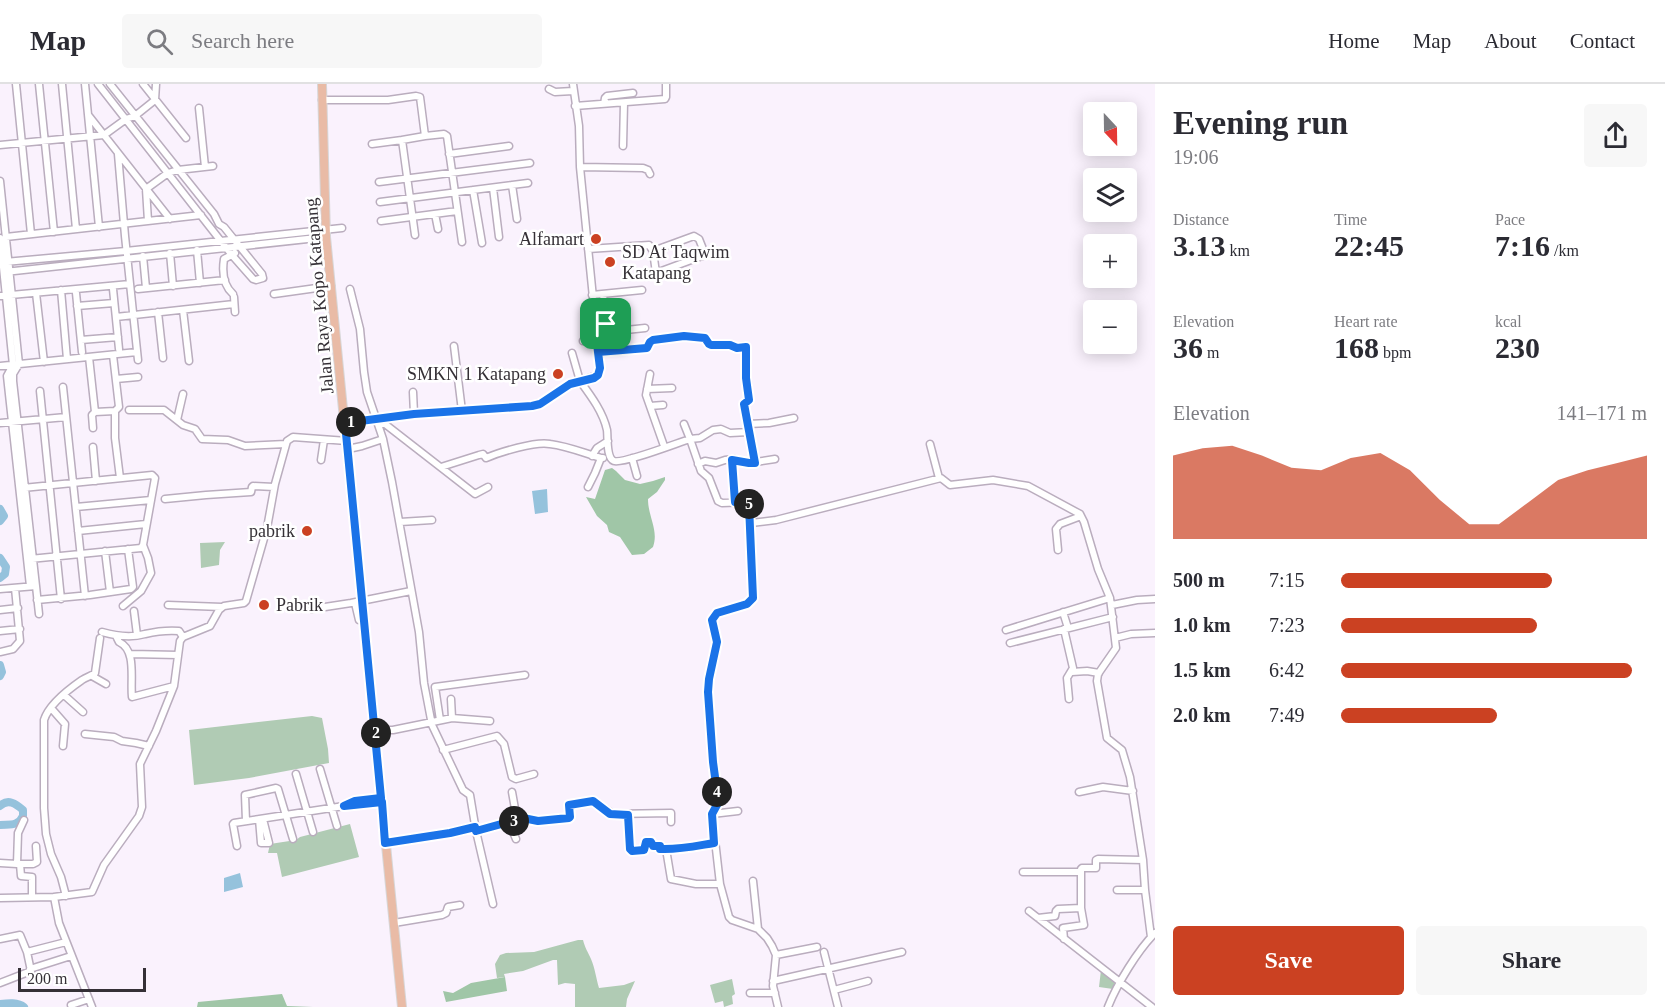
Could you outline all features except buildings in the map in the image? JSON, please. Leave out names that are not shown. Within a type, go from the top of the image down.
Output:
[{"type":"main road","name":"Jalan Raya Kopo Katapang","points":[[321,84],[326,234],[347,445],[359,602],[365,620],[402,1007]]},
{"type":"street","points":[[16,84],[31,234]]},
{"type":"street","points":[[39,84],[54,232]]},
{"type":"street","points":[[62,84],[76,229]]},
{"type":"street","points":[[85,84],[99,227]]},
{"type":"street","points":[[98,84],[231,254],[254,279],[262,278],[263,275],[110,84]]},
{"type":"street","points":[[143,84],[186,138]]},
{"type":"street","points":[[0,145],[104,135],[126,119],[135,116],[155,100],[156,84]]},
{"type":"street","points":[[575,106],[665,99],[666,84]]},
{"type":"street","points":[[345,423],[377,421],[414,414],[532,406],[540,404],[567,386],[598,375],[600,368],[580,167],[579,126],[573,87],[555,92],[549,88]]},
{"type":"street","points":[[604,104],[607,96],[633,93]]},
{"type":"street","points":[[322,100],[388,100],[418,96],[425,136]]},
{"type":"street","points":[[623,146],[624,103]]},
{"type":"street","points":[[199,108],[205,167]]},
{"type":"street","points":[[88,115],[170,219]]},
{"type":"street","points":[[372,144],[446,135],[462,242]]},
{"type":"street","points":[[402,140],[415,235]]},
{"type":"street","points":[[449,154],[509,146]]},
{"type":"street","points":[[118,154],[138,360]]},
{"type":"street","points":[[379,182],[530,163]]},
{"type":"street","points":[[146,189],[168,173],[213,166]]},
{"type":"street","points":[[580,167],[643,168],[650,174]]},
{"type":"street","points":[[0,181],[3,263],[16,364],[12,377],[15,422],[33,586],[39,614]]},
{"type":"street","points":[[380,202],[528,183]]},
{"type":"street","points":[[512,185],[517,219]]},
{"type":"street","points":[[493,188],[499,237]]},
{"type":"street","points":[[146,189],[148,221]]},
{"type":"street","points":[[474,190],[482,243]]},
{"type":"street","points":[[381,221],[458,211]]},
{"type":"street","points":[[435,214],[438,229]]},
{"type":"street","points":[[1,239],[201,215]]},
{"type":"street","points":[[3,263],[127,254],[143,256],[240,248],[326,234],[342,228]]},
{"type":"street","points":[[4,271],[234,240],[326,234]]},
{"type":"street","points":[[588,249],[649,245],[653,251],[656,273],[705,254],[699,239],[694,236],[653,251]]},
{"type":"street","points":[[116,317],[234,302],[225,280],[224,259],[240,248]]},
{"type":"street","points":[[197,250],[200,283]]},
{"type":"street","points":[[170,253],[173,286]]},
{"type":"street","points":[[143,256],[146,288]]},
{"type":"street","points":[[16,261],[17,270]]},
{"type":"street","points":[[138,289],[225,280]]},
{"type":"street","points":[[6,296],[130,284]]},
{"type":"street","points":[[274,294],[331,286]]},
{"type":"street","points":[[113,288],[119,349]]},
{"type":"street","points":[[350,289],[360,329],[367,392],[382,439],[400,522],[419,632],[431,722],[463,790],[470,795],[475,829],[493,904]]},
{"type":"street","points":[[592,295],[642,290]]},
{"type":"street","points":[[61,291],[67,359]]},
{"type":"street","points":[[36,293],[44,362]]},
{"type":"street","points":[[76,293],[82,352]]},
{"type":"street","points":[[603,294],[609,351]]},
{"type":"street","points":[[77,306],[114,303]]},
{"type":"street","points":[[183,309],[189,361]]},
{"type":"street","points":[[158,312],[163,358]]},
{"type":"street","points":[[595,326],[606,324]]},
{"type":"street","points":[[607,332],[645,328]]},
{"type":"street","points":[[598,352],[647,348],[653,340],[684,336],[705,338],[711,345],[730,345],[737,348],[745,346],[749,400],[744,404],[755,463]]},
{"type":"street","points":[[81,340],[118,337]]},
{"type":"street","points":[[583,342],[596,341]]},
{"type":"street","points":[[454,346],[462,411]]},
{"type":"street","points":[[0,366],[137,352]]},
{"type":"street","points":[[572,353],[580,381],[591,396],[606,427],[609,456],[612,460],[632,458],[664,446],[700,438],[713,430],[722,429],[730,433],[794,418]]},
{"type":"street","points":[[113,355],[118,407],[115,411],[115,438],[120,478]]},
{"type":"street","points":[[89,357],[95,412],[92,415],[93,428]]},
{"type":"street","points":[[650,374],[646,395],[657,417],[664,446]]},
{"type":"street","points":[[116,379],[138,377]]},
{"type":"street","points":[[63,387],[85,596]]},
{"type":"street","points":[[647,389],[672,388]]},
{"type":"street","points":[[40,391],[61,598]]},
{"type":"street","points":[[413,392],[414,414]]},
{"type":"street","points":[[177,420],[183,394]]},
{"type":"street","points":[[650,406],[663,405]]},
{"type":"street","points":[[129,410],[163,410],[183,425],[195,429],[202,439],[233,441],[245,446],[286,444]]},
{"type":"street","points":[[95,412],[115,411]]},
{"type":"street","points":[[0,423],[66,417]]},
{"type":"street","points":[[377,421],[475,494],[488,487]]},
{"type":"street","points":[[684,424],[698,464],[711,481],[719,502],[748,502],[751,523],[753,600],[717,613],[712,620],[717,642],[708,692],[718,801],[712,814],[720,884],[729,917],[758,929],[767,938],[776,955],[773,981],[778,1007]]},
{"type":"street","points":[[168,605],[222,607],[246,601],[267,528],[274,487],[286,444],[291,437],[347,445],[372,444],[382,439]]},
{"type":"street","points":[[321,460],[324,440]]},
{"type":"street","points":[[592,456],[597,448],[608,441]]},
{"type":"street","points":[[441,467],[481,454],[486,458],[538,444],[550,444],[601,458],[609,456]]},
{"type":"street","points":[[930,444],[939,478]]},
{"type":"street","points":[[93,447],[96,481]]},
{"type":"street","points":[[588,487],[601,458]]},
{"type":"street","points":[[632,458],[638,476]]},
{"type":"street","points":[[698,464],[705,461],[716,463],[725,460],[755,463],[775,459]]},
{"type":"street","points":[[732,460],[735,502]]},
{"type":"street","points":[[22,488],[153,476],[143,545],[151,573],[141,591],[123,606]]},
{"type":"street","points":[[751,523],[776,520],[939,478],[943,478],[950,485],[993,480],[1028,486],[1081,516],[1112,606],[1116,648],[1099,673],[1097,681],[1107,738],[1122,750],[1133,791],[1153,935],[1139,952],[1108,1007]]},
{"type":"street","points":[[165,499],[251,492],[254,486],[274,487]]},
{"type":"street","points":[[76,507],[151,500]]},
{"type":"street","points":[[1058,550],[1056,529],[1060,524],[1081,516]]},
{"type":"street","points":[[400,522],[432,520]]},
{"type":"street","points":[[78,531],[146,524]]},
{"type":"street","points":[[30,559],[141,548],[143,545]]},
{"type":"street","points":[[37,600],[130,590],[133,587],[128,549]]},
{"type":"street","points":[[105,551],[113,592]]},
{"type":"street","points":[[0,589],[33,586]]},
{"type":"street","points":[[0,652],[13,649],[21,638],[15,588]]},
{"type":"street","points":[[312,609],[411,591]]},
{"type":"street","points":[[113,592],[125,596]]},
{"type":"street","points":[[1006,630],[1110,598]]},
{"type":"street","points":[[1112,606],[1137,600],[1155,599]]},
{"type":"street","points":[[0,898],[54,897],[92,892],[104,865],[139,816],[142,807],[140,766],[174,686],[179,642],[183,637],[210,626],[222,607]]},
{"type":"street","points":[[0,610],[18,608]]},
{"type":"street","points":[[134,611],[137,635]]},
{"type":"street","points":[[1063,612],[1073,668],[1067,678],[1069,699]]},
{"type":"street","points":[[1010,643],[1113,617]]},
{"type":"street","points":[[0,631],[20,629]]},
{"type":"street","points":[[66,896],[51,854],[45,823],[44,720],[46,714],[64,695],[97,670],[101,635],[137,635],[158,630],[171,630],[179,631],[183,637]]},
{"type":"street","points":[[1115,638],[1131,634],[1155,633]]},
{"type":"street","points":[[116,636],[131,654],[132,698],[174,686]]},
{"type":"street","points":[[131,654],[178,655]]},
{"type":"street","points":[[1072,672],[1099,673]]},
{"type":"street","points":[[440,720],[434,687],[525,675]]},
{"type":"street","points":[[92,676],[106,684]]},
{"type":"street","points":[[64,695],[83,712]]},
{"type":"street","points":[[451,699],[452,718]]},
{"type":"street","points":[[51,708],[65,724],[63,746]]},
{"type":"street","points":[[375,730],[393,730],[452,718],[490,721]]},
{"type":"street","points":[[85,734],[114,737],[121,741],[149,746]]},
{"type":"street","points":[[443,750],[497,736],[504,744],[512,777],[516,779],[534,774]]},
{"type":"street","points":[[320,769],[337,826]]},
{"type":"street","points":[[296,774],[313,832]]},
{"type":"street","points":[[1079,792],[1103,787],[1133,791]]},
{"type":"street","points":[[246,821],[244,795],[276,788],[292,839]]},
{"type":"street","points":[[513,792],[517,820]]},
{"type":"street","points":[[237,846],[233,824],[381,800]]},
{"type":"street","points":[[385,843],[475,829],[524,818],[538,821],[569,818],[569,805],[590,801],[595,802],[610,814],[671,813],[671,822]]},
{"type":"street","points":[[712,814],[738,811]]},
{"type":"street","points":[[628,815],[631,851],[644,850],[646,842],[651,842],[653,846],[660,846],[660,849],[714,843]]},
{"type":"street","points":[[24,820],[18,833],[19,864],[21,875],[32,877],[32,897]]},
{"type":"street","points":[[509,822],[516,839]]},
{"type":"street","points":[[0,863],[33,864],[37,862],[36,846]]},
{"type":"street","points":[[666,849],[671,879],[696,884],[720,884]]},
{"type":"street","points":[[1064,939],[1063,928],[1084,925],[1082,868],[1096,868],[1098,859],[1143,860]]},
{"type":"street","points":[[1023,872],[1081,872]]},
{"type":"street","points":[[753,880],[758,929]]},
{"type":"street","points":[[1117,890],[1145,890]]},
{"type":"street","points":[[54,897],[56,916],[92,1007]]},
{"type":"street","points":[[394,923],[442,915],[446,913],[448,907],[460,905]]},
{"type":"street","points":[[1038,918],[1055,916],[1058,909],[1082,908]]},
{"type":"street","points":[[1029,911],[1152,1007]]},
{"type":"street","points":[[0,983],[30,973],[27,952],[20,935],[2,938],[3,930]]},
{"type":"street","points":[[27,952],[66,942]]},
{"type":"street","points":[[776,955],[816,947]]},
{"type":"street","points":[[824,952],[838,1007]]},
{"type":"street","points":[[773,981],[902,952]]},
{"type":"street","points":[[30,969],[71,956]]},
{"type":"street","points":[[834,990],[868,981]]},
{"type":"street","points":[[750,993],[775,993]]},
{"type":"street","points":[[71,1005],[89,999]]},
{"type":"green space","points":[[612,468],[625,480],[640,484],[665,477],[657,492],[648,499],[655,541],[653,547],[644,554],[632,555],[620,537],[609,532],[607,525],[597,516],[586,497],[595,499],[605,470]]},
{"type":"green space","points":[[225,542],[220,550],[219,565],[201,568],[200,543]]},
{"type":"green space","points":[[312,716],[322,718],[329,763],[249,778],[194,785],[189,730]]},
{"type":"green space","points":[[350,824],[359,857],[282,877],[277,853],[268,853],[270,844],[296,840]]},
{"type":"green space","points":[[583,940],[599,988],[624,985],[635,981],[626,1007],[575,1007],[575,984],[558,985],[557,960],[523,971],[504,974],[505,977],[497,978],[495,964],[500,955],[534,952]]},
{"type":"green space","points":[[1101,970],[1117,983],[1113,989],[1099,987]]},
{"type":"green space","points":[[505,977],[507,991],[446,1002],[443,991],[453,993],[471,983]]},
{"type":"green space","points":[[732,979],[735,994],[732,996],[733,1004],[724,1007],[723,1001],[715,1003],[710,985]]},
{"type":"green space","points":[[282,994],[287,1006],[313,1007],[197,1007],[198,1002]]},
{"type":"water","points":[[547,489],[548,512],[535,514],[532,491]]},
{"type":"water","points":[[240,873],[243,887],[224,892],[224,878]]},
{"type":"waterway","points":[[0,509],[4,516],[0,521]]},
{"type":"waterway","points":[[0,558],[6,567],[5,574],[0,578]]},
{"type":"waterway","points":[[0,665],[2,672],[0,676]]},
{"type":"waterway","points":[[0,806],[9,802],[23,810],[23,816],[19,822],[0,825]]},
{"type":"waterway","points":[[0,1004],[10,1003],[24,1007]]},
{"type":"place","name":"Alfamart","points":[[596,239]]},
{"type":"place","name":"SD At Taqwim Katapang","points":[[610,262]]},
{"type":"place","name":"SMKN 1 Katapang","points":[[558,374]]},
{"type":"place","name":"pabrik","points":[[307,531]]},
{"type":"place","name":"Pabrik","points":[[264,605]]},
{"type":"route","points":[[606,324],[595,326],[598,352],[647,348],[653,340],[684,336],[705,338],[709,344],[716,346],[746,347],[749,400],[744,404],[755,463],[732,460],[735,502],[747,501],[749,505],[753,598],[747,604],[717,613],[712,620],[717,639],[708,692],[718,799],[712,814],[714,843],[677,849],[660,849],[660,846],[653,846],[651,842],[645,842],[644,850],[632,851],[628,815],[610,814],[595,802],[590,801],[569,805],[569,818],[532,821],[523,818],[476,831],[475,827],[385,843],[382,802],[344,806],[355,801],[381,798],[345,423],[414,414],[538,404],[567,386],[598,375],[600,368],[598,352],[609,351],[606,324]]}]
